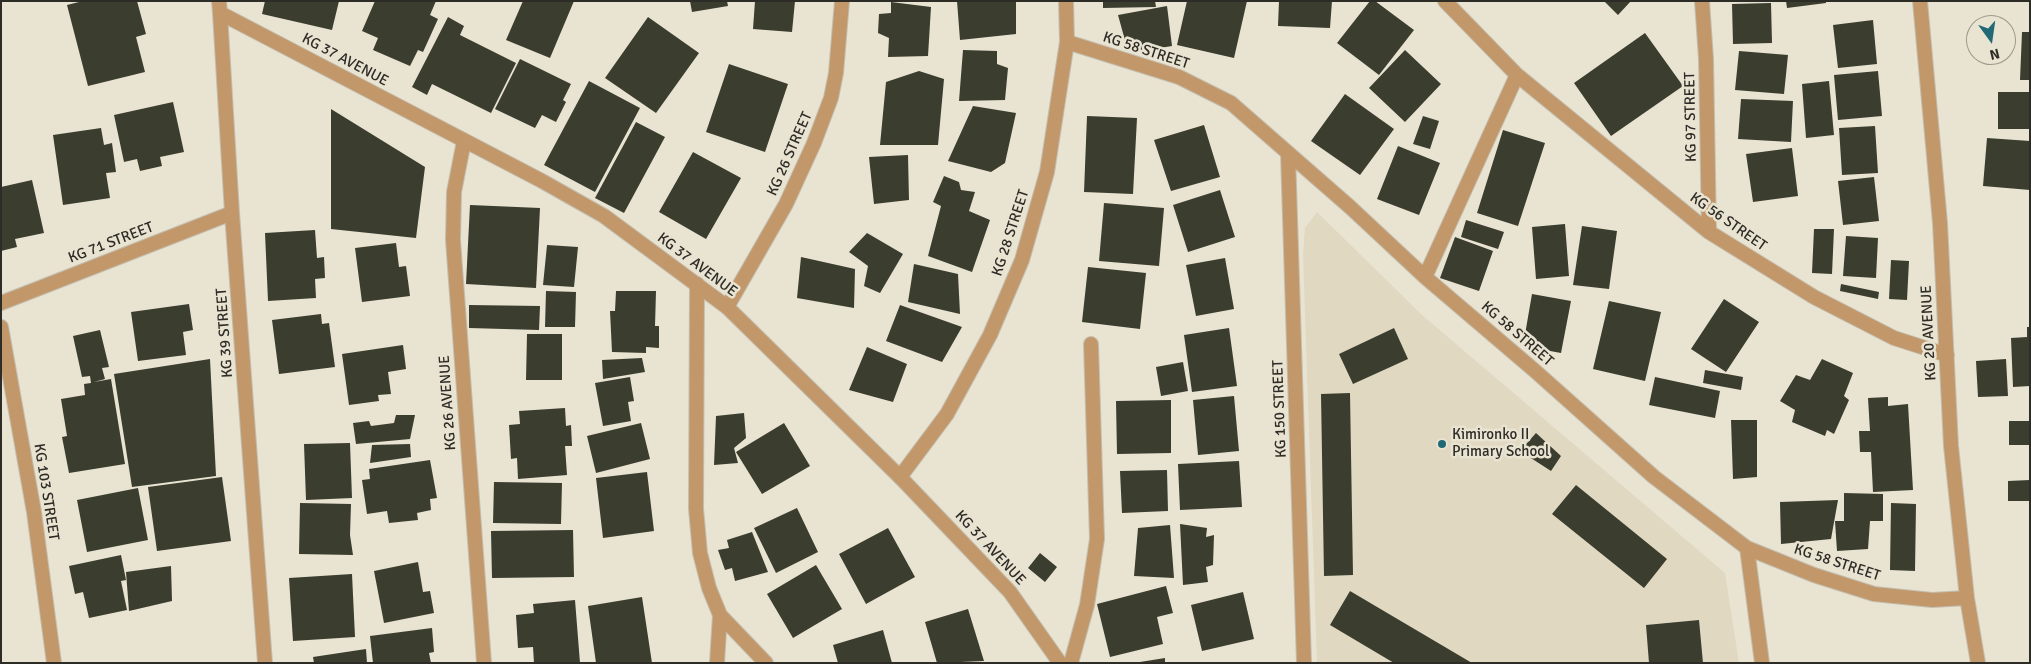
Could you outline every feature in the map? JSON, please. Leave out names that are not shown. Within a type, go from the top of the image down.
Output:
[{"type":"street","name":"KG 26 STREET","points":[[727,307],[786,204],[814,143],[831,98],[836,73],[842,1]]},
{"type":"street","name":"KG 28 STREET","points":[[900,478],[947,414],[990,334],[1022,260],[1047,172],[1067,42],[1066,1]]},
{"type":"street","name":"KG 56 STREET","points":[[1445,1],[1517,74],[1709,232],[1814,297],[1894,338],[1947,355]]},
{"type":"street","name":"KG 97 STREET","points":[[1702,1],[1706,59],[1709,232]]},
{"type":"street","name":"KG 20 AVENUE","points":[[1920,1],[1940,223],[1951,446],[1967,598],[1978,663]]},
{"type":"street","name":"KG 37 AVENUE","points":[[220,7],[604,216],[727,307],[900,478],[1010,592],[1060,663]]},
{"type":"street","name":"KG 39 STREET","points":[[220,7],[232,212],[265,663]]},
{"type":"street","name":"KG 58 STREET","points":[[1067,42],[1179,76],[1230,103],[1654,477],[1747,548],[1814,575],[1874,594],[1932,600],[1967,598]]},
{"type":"street","points":[[1425,277],[1517,74]]},
{"type":"street","name":"KG 26 AVENUE","points":[[464,141],[454,192],[453,240],[484,663]]},
{"type":"street","name":"KG 150 STREET","points":[[1288,154],[1304,663]]},
{"type":"street","name":"KG 71 STREET","points":[[1,303],[232,212]]},
{"type":"street","points":[[697,284],[696,509],[700,553],[709,588],[720,615],[766,663]]},
{"type":"street","name":"KG 103 STREET","points":[[1,327],[34,512],[54,663]]},
{"type":"street","points":[[1071,663],[1087,605],[1097,539],[1091,344]]},
{"type":"street","points":[[1747,548],[1762,663]]},
{"type":"street","points":[[717,663],[720,615]]},
{"type":"shaded area","name":"Kimironko II Primary School","points":[[1317,212],[1422,315],[1725,573],[1739,663],[1317,663],[1303,255],[1305,228]]},
{"type":"building","points":[[83,1],[137,1],[146,34],[136,37],[145,72],[88,86],[67,5]]},
{"type":"building","points":[[265,1],[339,1],[332,30],[262,14]]},
{"type":"building","points":[[375,1],[436,1],[430,15],[438,19],[423,52],[418,50],[410,66],[373,50],[378,38],[362,31]]},
{"type":"building","points":[[523,1],[574,1],[550,58],[506,40]]},
{"type":"building","points":[[690,1],[727,1],[728,6],[692,12]]},
{"type":"building","points":[[755,1],[795,1],[792,32],[753,29]]},
{"type":"building","points":[[957,1],[1016,1],[1016,34],[960,40]]},
{"type":"building","points":[[1103,1],[1155,1],[1156,7],[1103,8]]},
{"type":"building","points":[[1187,1],[1247,1],[1234,58],[1177,45]]},
{"type":"building","points":[[1279,1],[1332,1],[1330,28],[1278,26]]},
{"type":"building","points":[[1370,1],[1375,1],[1414,30],[1379,75],[1337,43]]},
{"type":"building","points":[[1604,1],[1631,1],[1618,15]]},
{"type":"building","points":[[1786,1],[1826,1],[1826,3],[1787,8]]},
{"type":"building","points":[[891,2],[931,7],[928,56],[888,57],[889,38],[878,33],[879,14],[891,13]]},
{"type":"building","points":[[1771,3],[1772,43],[1733,44],[1732,4]]},
{"type":"building","points":[[1167,6],[1172,46],[1142,51],[1126,44],[1118,15]]},
{"type":"building","points":[[448,17],[464,26],[460,35],[516,63],[491,113],[432,84],[427,95],[412,87]]},
{"type":"building","points":[[648,17],[699,53],[656,113],[605,78]]},
{"type":"building","points":[[1873,20],[1877,64],[1838,68],[1833,25]]},
{"type":"building","points":[[2022,32],[2030,32],[2030,80],[2020,80]]},
{"type":"building","points":[[1645,33],[1683,86],[1611,136],[1574,83]]},
{"type":"building","points":[[963,50],[997,51],[997,64],[1008,68],[1005,100],[959,101]]},
{"type":"building","points":[[1405,50],[1441,84],[1405,122],[1369,88]]},
{"type":"building","points":[[1739,51],[1788,55],[1784,94],[1735,90]]},
{"type":"building","points":[[520,59],[571,84],[563,100],[566,102],[556,122],[542,115],[535,128],[495,109]]},
{"type":"building","points":[[729,64],[788,84],[765,152],[706,132]]},
{"type":"building","points":[[919,71],[944,79],[938,145],[880,145],[886,82]]},
{"type":"building","points":[[1878,71],[1882,116],[1838,120],[1834,75]]},
{"type":"building","points":[[589,81],[640,108],[595,192],[544,165]]},
{"type":"building","points":[[1829,81],[1834,135],[1806,138],[1802,84]]},
{"type":"building","points":[[1998,92],[2030,92],[2030,129],[1998,129]]},
{"type":"building","points":[[1345,94],[1394,129],[1360,175],[1311,141]]},
{"type":"building","points":[[1741,99],[1793,101],[1791,142],[1738,139]]},
{"type":"building","points":[[173,102],[184,152],[160,157],[162,166],[140,171],[137,159],[124,162],[114,115]]},
{"type":"building","points":[[973,106],[1016,113],[1005,163],[991,172],[948,161]]},
{"type":"building","points":[[331,109],[425,167],[416,238],[331,229]]},
{"type":"building","points":[[1087,116],[1137,118],[1133,194],[1084,192]]},
{"type":"building","points":[[1423,116],[1439,121],[1430,149],[1413,144]]},
{"type":"building","points":[[636,122],[665,137],[624,213],[595,198]]},
{"type":"building","points":[[1204,125],[1220,177],[1171,191],[1154,140]]},
{"type":"building","points":[[1875,126],[1878,173],[1842,175],[1839,128]]},
{"type":"building","points":[[101,128],[104,145],[112,143],[116,172],[106,173],[110,198],[63,205],[53,135]]},
{"type":"building","points":[[1503,130],[1545,143],[1518,226],[1477,213]]},
{"type":"building","points":[[1987,138],[2030,141],[2030,190],[1983,186]]},
{"type":"building","points":[[1398,146],[1440,163],[1419,215],[1377,199]]},
{"type":"building","points":[[1792,148],[1798,196],[1753,202],[1746,154]]},
{"type":"building","points":[[693,152],[741,178],[706,239],[659,212]]},
{"type":"building","points":[[908,155],[909,200],[874,204],[869,157]]},
{"type":"building","points":[[944,176],[959,182],[961,190],[975,192],[969,211],[990,220],[972,272],[928,256],[941,206],[933,202]]},
{"type":"building","points":[[1874,177],[1879,221],[1843,225],[1838,181]]},
{"type":"building","points":[[32,180],[44,233],[15,239],[17,247],[1,251],[1,187]]},
{"type":"building","points":[[1220,190],[1235,237],[1188,252],[1173,205]]},
{"type":"building","points":[[1104,203],[1164,208],[1159,266],[1099,261]]},
{"type":"building","points":[[470,205],[540,208],[536,288],[466,284]]},
{"type":"building","points":[[1466,220],[1504,232],[1498,249],[1461,237]]},
{"type":"building","points":[[1565,224],[1569,276],[1536,279],[1532,227]]},
{"type":"building","points":[[1582,226],[1617,231],[1609,289],[1573,285]]},
{"type":"building","points":[[1814,229],[1834,229],[1832,274],[1812,273]]},
{"type":"building","points":[[315,230],[317,258],[324,257],[325,278],[315,279],[316,298],[268,301],[265,233]]},
{"type":"building","points":[[867,233],[903,254],[880,293],[864,286],[868,266],[849,252]]},
{"type":"building","points":[[1846,236],[1878,238],[1876,278],[1843,276]]},
{"type":"building","points":[[1455,237],[1493,251],[1479,291],[1440,278]]},
{"type":"building","points":[[396,243],[399,267],[406,266],[410,296],[362,302],[355,248]]},
{"type":"building","points":[[547,245],[578,247],[574,287],[543,285]]},
{"type":"building","points":[[801,257],[855,269],[854,308],[797,298]]},
{"type":"building","points":[[1225,258],[1234,309],[1196,316],[1186,265]]},
{"type":"building","points":[[1891,260],[1909,261],[1907,300],[1889,299]]},
{"type":"building","points":[[914,264],[958,274],[960,314],[908,302]]},
{"type":"building","points":[[1088,267],[1146,273],[1140,329],[1082,322]]},
{"type":"building","points":[[1841,284],[1879,292],[1878,299],[1840,291]]},
{"type":"building","points":[[546,291],[576,292],[575,327],[545,327]]},
{"type":"building","points":[[616,291],[656,291],[655,326],[659,326],[659,348],[646,347],[646,353],[612,352],[610,311],[615,311]]},
{"type":"building","points":[[1532,294],[1571,301],[1561,353],[1523,346]]},
{"type":"building","points":[[1724,299],[1759,322],[1726,372],[1691,349]]},
{"type":"building","points":[[1609,301],[1661,312],[1645,381],[1593,369]]},
{"type":"building","points":[[189,304],[193,330],[183,332],[186,355],[138,361],[131,312]]},
{"type":"building","points":[[469,305],[540,306],[539,330],[469,328]]},
{"type":"building","points":[[900,305],[962,327],[942,362],[886,341]]},
{"type":"building","points":[[321,314],[322,324],[329,323],[335,367],[279,374],[272,320]]},
{"type":"building","points":[[2027,327],[2030,327],[2030,386],[2013,387],[2011,338],[2027,337]]},
{"type":"building","points":[[1229,328],[1237,386],[1192,392],[1184,335]]},
{"type":"building","points":[[1394,328],[1408,359],[1353,384],[1339,354]]},
{"type":"building","points":[[100,330],[109,367],[102,368],[105,379],[94,382],[111,379],[125,464],[69,473],[62,437],[67,436],[61,399],[85,395],[84,384],[91,383],[90,376],[82,377],[73,336]]},
{"type":"building","points":[[527,334],[562,334],[562,380],[526,380]]},
{"type":"building","points":[[403,345],[406,369],[388,372],[391,394],[378,395],[379,401],[349,405],[342,354]]},
{"type":"building","points":[[867,347],[907,364],[893,402],[849,390]]},
{"type":"building","points":[[642,358],[645,372],[603,379],[602,360]]},
{"type":"building","points":[[210,359],[216,476],[132,487],[114,374]]},
{"type":"building","points":[[1822,359],[1853,373],[1844,396],[1849,400],[1834,434],[1827,430],[1825,436],[1792,422],[1795,410],[1780,401],[1796,375],[1810,380]]},
{"type":"building","points":[[2006,359],[2008,396],[1978,397],[1976,361]]},
{"type":"building","points":[[1183,362],[1188,391],[1161,396],[1156,367]]},
{"type":"building","points":[[1705,370],[1743,377],[1741,390],[1703,383]]},
{"type":"building","points":[[630,377],[634,401],[628,402],[631,421],[603,426],[595,383]]},
{"type":"building","points":[[1655,377],[1720,391],[1715,418],[1649,405]]},
{"type":"building","points":[[1350,393],[1353,575],[1324,576],[1321,394]]},
{"type":"building","points":[[1234,396],[1239,451],[1198,455],[1193,400]]},
{"type":"building","points":[[1888,397],[1888,406],[1908,404],[1913,490],[1873,492],[1871,452],[1860,452],[1859,431],[1870,431],[1868,398]]},
{"type":"building","points":[[1171,400],[1171,453],[1117,454],[1116,401]]},
{"type":"building","points":[[565,408],[566,426],[571,425],[572,446],[565,446],[567,475],[518,479],[517,458],[511,459],[509,425],[520,424],[519,411]]},
{"type":"building","points":[[744,413],[746,438],[734,448],[738,463],[714,465],[716,416]]},
{"type":"building","points":[[396,415],[415,415],[410,439],[356,444],[353,423],[369,421],[371,426],[394,423]]},
{"type":"building","points":[[1731,420],[1757,420],[1757,477],[1733,479]]},
{"type":"building","points":[[2009,421],[2030,421],[2030,445],[2009,445]]},
{"type":"building","points":[[641,423],[650,459],[596,473],[587,436]]},
{"type":"building","points":[[784,423],[810,466],[762,494],[736,452]]},
{"type":"building","points":[[1536,433],[1561,456],[1551,471],[1520,451]]},
{"type":"building","points":[[350,443],[352,498],[306,500],[304,444]]},
{"type":"building","points":[[410,444],[411,457],[370,463],[372,445]]},
{"type":"building","points":[[430,460],[437,498],[430,499],[431,510],[417,513],[418,520],[389,523],[387,511],[367,514],[362,480],[370,479],[369,469]]},
{"type":"building","points":[[1239,461],[1242,507],[1180,510],[1178,464]]},
{"type":"building","points":[[1167,470],[1168,511],[1122,513],[1120,471]]},
{"type":"building","points":[[647,472],[654,531],[603,538],[596,478]]},
{"type":"building","points":[[222,477],[231,541],[157,551],[148,487]]},
{"type":"building","points":[[2030,480],[2030,501],[2008,501],[2008,481]]},
{"type":"building","points":[[494,482],[562,483],[561,524],[493,523]]},
{"type":"building","points":[[1576,485],[1667,559],[1644,588],[1552,514]]},
{"type":"building","points":[[138,488],[148,540],[87,552],[77,500]]},
{"type":"building","points":[[1844,493],[1883,494],[1883,521],[1870,521],[1868,549],[1837,551],[1835,521],[1844,521]]},
{"type":"building","points":[[1838,500],[1831,539],[1781,544],[1780,502]]},
{"type":"building","points":[[300,503],[351,504],[350,535],[353,555],[299,554]]},
{"type":"building","points":[[1891,503],[1916,504],[1915,571],[1890,570]]},
{"type":"building","points":[[797,508],[818,552],[776,573],[754,528]]},
{"type":"building","points":[[1180,524],[1207,528],[1206,537],[1214,535],[1213,565],[1206,567],[1208,582],[1183,585]]},
{"type":"building","points":[[1170,525],[1174,578],[1134,576],[1138,528]]},
{"type":"building","points":[[888,528],[915,577],[866,604],[839,554]]},
{"type":"building","points":[[573,530],[574,577],[492,578],[491,531]]},
{"type":"building","points":[[752,532],[768,572],[735,581],[732,568],[725,570],[718,550],[729,548],[727,540]]},
{"type":"building","points":[[1040,553],[1057,567],[1045,582],[1028,568]]},
{"type":"building","points":[[121,555],[126,580],[121,581],[127,610],[89,618],[83,592],[75,594],[69,566]]},
{"type":"building","points":[[418,562],[423,592],[430,591],[434,613],[384,623],[374,571]]},
{"type":"building","points":[[816,565],[842,609],[793,638],[767,594]]},
{"type":"building","points":[[171,566],[172,601],[129,611],[126,572]]},
{"type":"building","points":[[352,574],[355,637],[293,641],[289,578]]},
{"type":"building","points":[[1166,586],[1173,613],[1157,617],[1163,644],[1110,657],[1097,604]]},
{"type":"building","points":[[1350,591],[1472,663],[1394,663],[1330,625]]},
{"type":"building","points":[[1243,592],[1254,639],[1202,651],[1191,605]]},
{"type":"building","points":[[642,597],[652,663],[596,663],[588,606]]},
{"type":"building","points":[[575,600],[580,663],[534,663],[533,647],[518,648],[516,615],[534,613],[533,604]]},
{"type":"building","points":[[968,609],[984,661],[937,663],[925,622]]},
{"type":"building","points":[[1699,620],[1703,663],[1649,663],[1646,625]]},
{"type":"building","points":[[432,628],[434,652],[429,653],[431,663],[373,663],[370,636]]},
{"type":"building","points":[[883,630],[892,663],[838,663],[833,645]]},
{"type":"building","points":[[366,649],[367,663],[314,663],[313,657]]},
{"type":"building","points":[[1165,658],[1165,663],[1140,663],[1140,662]]},
{"type":"place","name":"Kimironko II Primary School","points":[[1442,444]]}]
